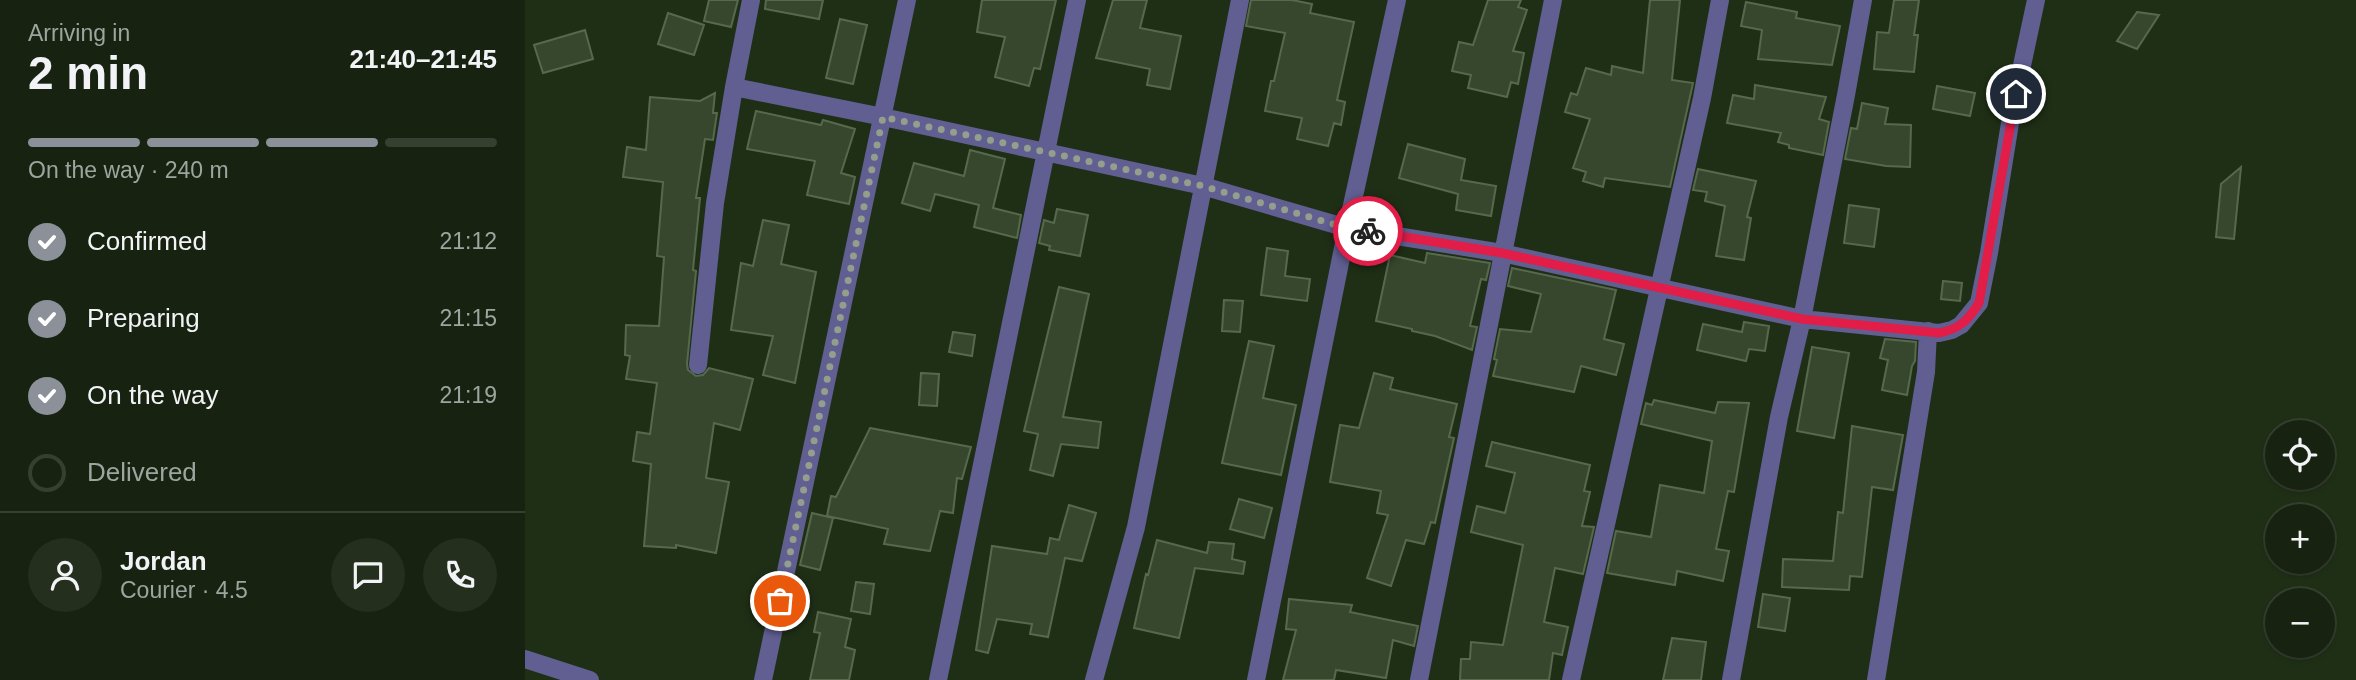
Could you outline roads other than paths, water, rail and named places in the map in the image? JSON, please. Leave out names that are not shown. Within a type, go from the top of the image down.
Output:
[{"type":"street","points":[[698,365],[715,203],[751,0]]},
{"type":"street","points":[[763,680],[907,0]]},
{"type":"street","points":[[938,680],[1077,0]]},
{"type":"street","points":[[1094,680],[1136,527],[1240,0]]},
{"type":"street","points":[[1256,680],[1347,228],[1397,0]]},
{"type":"street","points":[[1419,680],[1553,0]]},
{"type":"street","points":[[1571,680],[1702,98],[1720,0]]},
{"type":"street","points":[[1731,680],[1779,417],[1802,319],[1863,0]]},
{"type":"street","points":[[734,87],[1203,186],[1347,228],[1502,253],[1802,319],[1939,333],[1961,325],[1979,303],[2011,117],[2036,0]]},
{"type":"street","points":[[1876,680],[1926,372],[1928,331]]},
{"type":"street","points":[[525,659],[590,680]]}]
